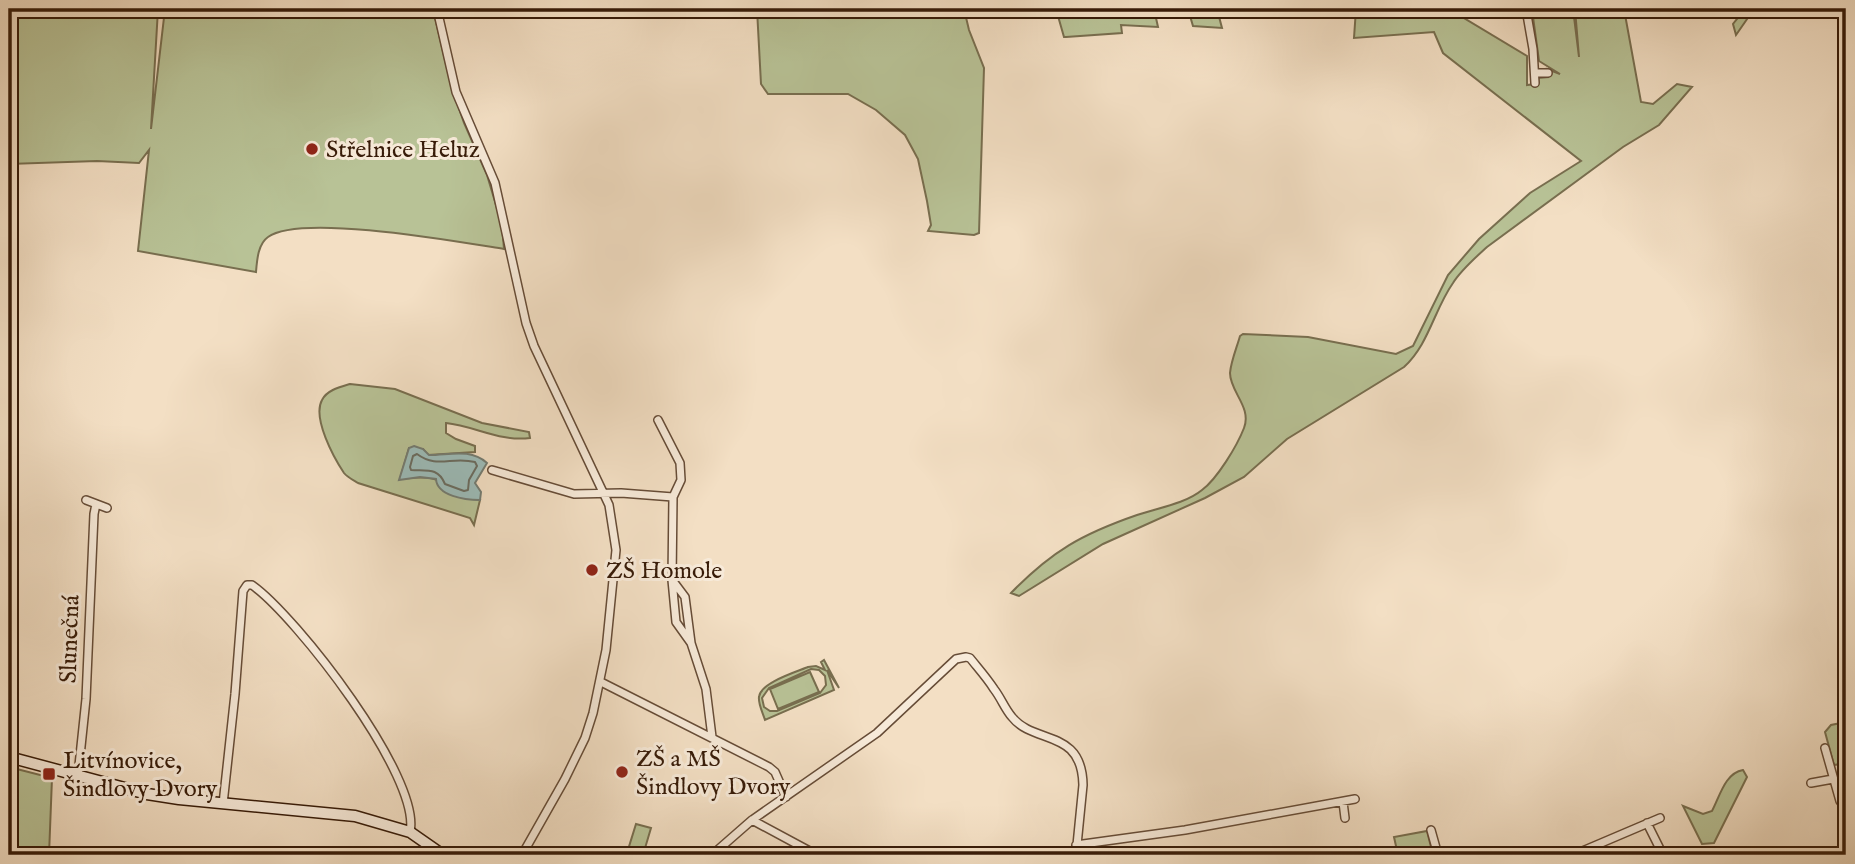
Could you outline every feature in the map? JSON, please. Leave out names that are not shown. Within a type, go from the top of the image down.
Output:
[{"type":"street","points":[[437,9],[456,92],[495,183],[526,323],[534,346],[604,493],[613,519],[616,550],[601,682],[585,738],[522,855]]},
{"type":"street","points":[[1526,9],[1532,37],[1535,83]]},
{"type":"street","points":[[1535,73],[1548,73]]},
{"type":"street","points":[[659,420],[680,463],[681,480],[673,497],[672,580],[676,622],[691,643]]},
{"type":"street","points":[[492,470],[574,494],[673,497]]},
{"type":"street","points":[[86,500],[107,508]]},
{"type":"street","name":"Slunečná","points":[[78,775],[86,699],[96,504]]},
{"type":"street","points":[[672,580],[685,597],[691,643],[706,689],[712,737]]},
{"type":"street","points":[[223,804],[243,591],[247,585],[251,585],[289,620],[334,675],[374,736],[396,772],[405,794],[411,823],[410,832]]},
{"type":"street","points":[[712,855],[752,820],[877,733],[956,659],[965,657],[970,658],[1020,725],[1072,750],[1083,775],[1076,855]]},
{"type":"street","points":[[601,682],[769,766],[775,772],[786,797]]},
{"type":"street","points":[[1825,748],[1840,801],[1846,808]]},
{"type":"street","points":[[9,757],[147,793],[223,804],[355,816],[410,832],[443,855]]},
{"type":"street","points":[[1811,783],[1833,779]]},
{"type":"street","points":[[1076,845],[1185,830],[1355,799]]},
{"type":"street","points":[[1343,802],[1345,818]]},
{"type":"street","points":[[1573,855],[1660,818]]},
{"type":"street","points":[[752,820],[817,855]]},
{"type":"street","points":[[1647,823],[1663,855]]},
{"type":"street","points":[[1431,830],[1438,855]]},
{"type":"green space","name":"Střelnice Heluz","points":[[9,9],[158,9],[151,129],[165,9],[433,9],[451,85],[487,175],[502,225],[504,249],[381,231],[312,228],[286,230],[268,237],[260,248],[256,272],[138,251],[149,150],[139,163],[97,161],[9,164]]},
{"type":"green space","points":[[757,9],[964,9],[984,68],[979,233],[974,235],[928,231],[931,225],[918,159],[905,135],[876,110],[848,94],[768,94],[761,84]]},
{"type":"green space","points":[[1056,9],[1154,9],[1158,27],[1121,25],[1122,33],[1064,37]]},
{"type":"green space","points":[[1188,9],[1217,9],[1222,28],[1193,26]]},
{"type":"green space","points":[[1356,9],[1453,9],[1527,56],[1527,85],[1535,84],[1538,78],[1548,77],[1547,69],[1560,74],[1539,61],[1533,17],[1573,9],[1579,57],[1575,9],[1624,9],[1641,102],[1653,104],[1677,84],[1692,87],[1659,125],[1623,147],[1473,260],[1453,283],[1420,348],[1404,367],[1287,439],[1244,477],[1205,498],[1103,544],[1019,596],[1011,593],[1040,566],[1069,545],[1117,522],[1187,499],[1202,490],[1214,478],[1237,444],[1246,420],[1230,373],[1240,336],[1308,337],[1396,354],[1413,346],[1448,275],[1479,239],[1530,193],[1581,161],[1443,53],[1434,32],[1354,38]]},
{"type":"green space","points":[[1745,9],[1754,9],[1736,35],[1733,24]]},
{"type":"green space","points":[[350,384],[395,389],[482,423],[529,432],[530,438],[508,438],[446,423],[446,433],[475,446],[475,452],[428,455],[423,449],[409,448],[400,479],[434,479],[467,497],[480,500],[474,525],[470,518],[358,483],[345,474],[326,438],[320,408],[327,394]]},
{"type":"green space","points":[[824,660],[839,688],[827,670],[834,690],[765,720],[759,697],[765,687],[808,667],[816,666],[825,670],[821,662]],"holes":[[[811,669],[819,670],[825,676],[826,685],[820,693],[777,711],[764,707],[762,698],[769,688]]]},
{"type":"green space","points":[[810,672],[819,692],[778,709],[770,689]]},
{"type":"green space","points":[[1846,722],[1846,763],[1834,765],[1825,732],[1831,725]]},
{"type":"green space","points":[[9,767],[52,778],[49,855],[9,855]]},
{"type":"green space","points":[[1743,770],[1747,777],[1714,843],[1702,844],[1683,806],[1703,814],[1712,811],[1727,780]]},
{"type":"green space","points":[[636,824],[651,828],[643,855],[627,853]]},
{"type":"green space","points":[[1427,831],[1433,855],[1398,855],[1394,837]]},
{"type":"water","points":[[414,446],[429,455],[467,454],[487,463],[475,483],[481,492],[480,500],[446,493],[436,479],[420,477],[399,480],[409,448]]},
{"type":"place","name":"Střelnice Heluz","points":[[312,149]]},
{"type":"place","name":"ZŠ Homole","points":[[592,570]]},
{"type":"place","name":"ZŠ a MŠ Šindlovy Dvory","points":[[622,772]]},
{"type":"place","name":"Litvínovice, Šindlovy Dvory","points":[[49,774]]}]
